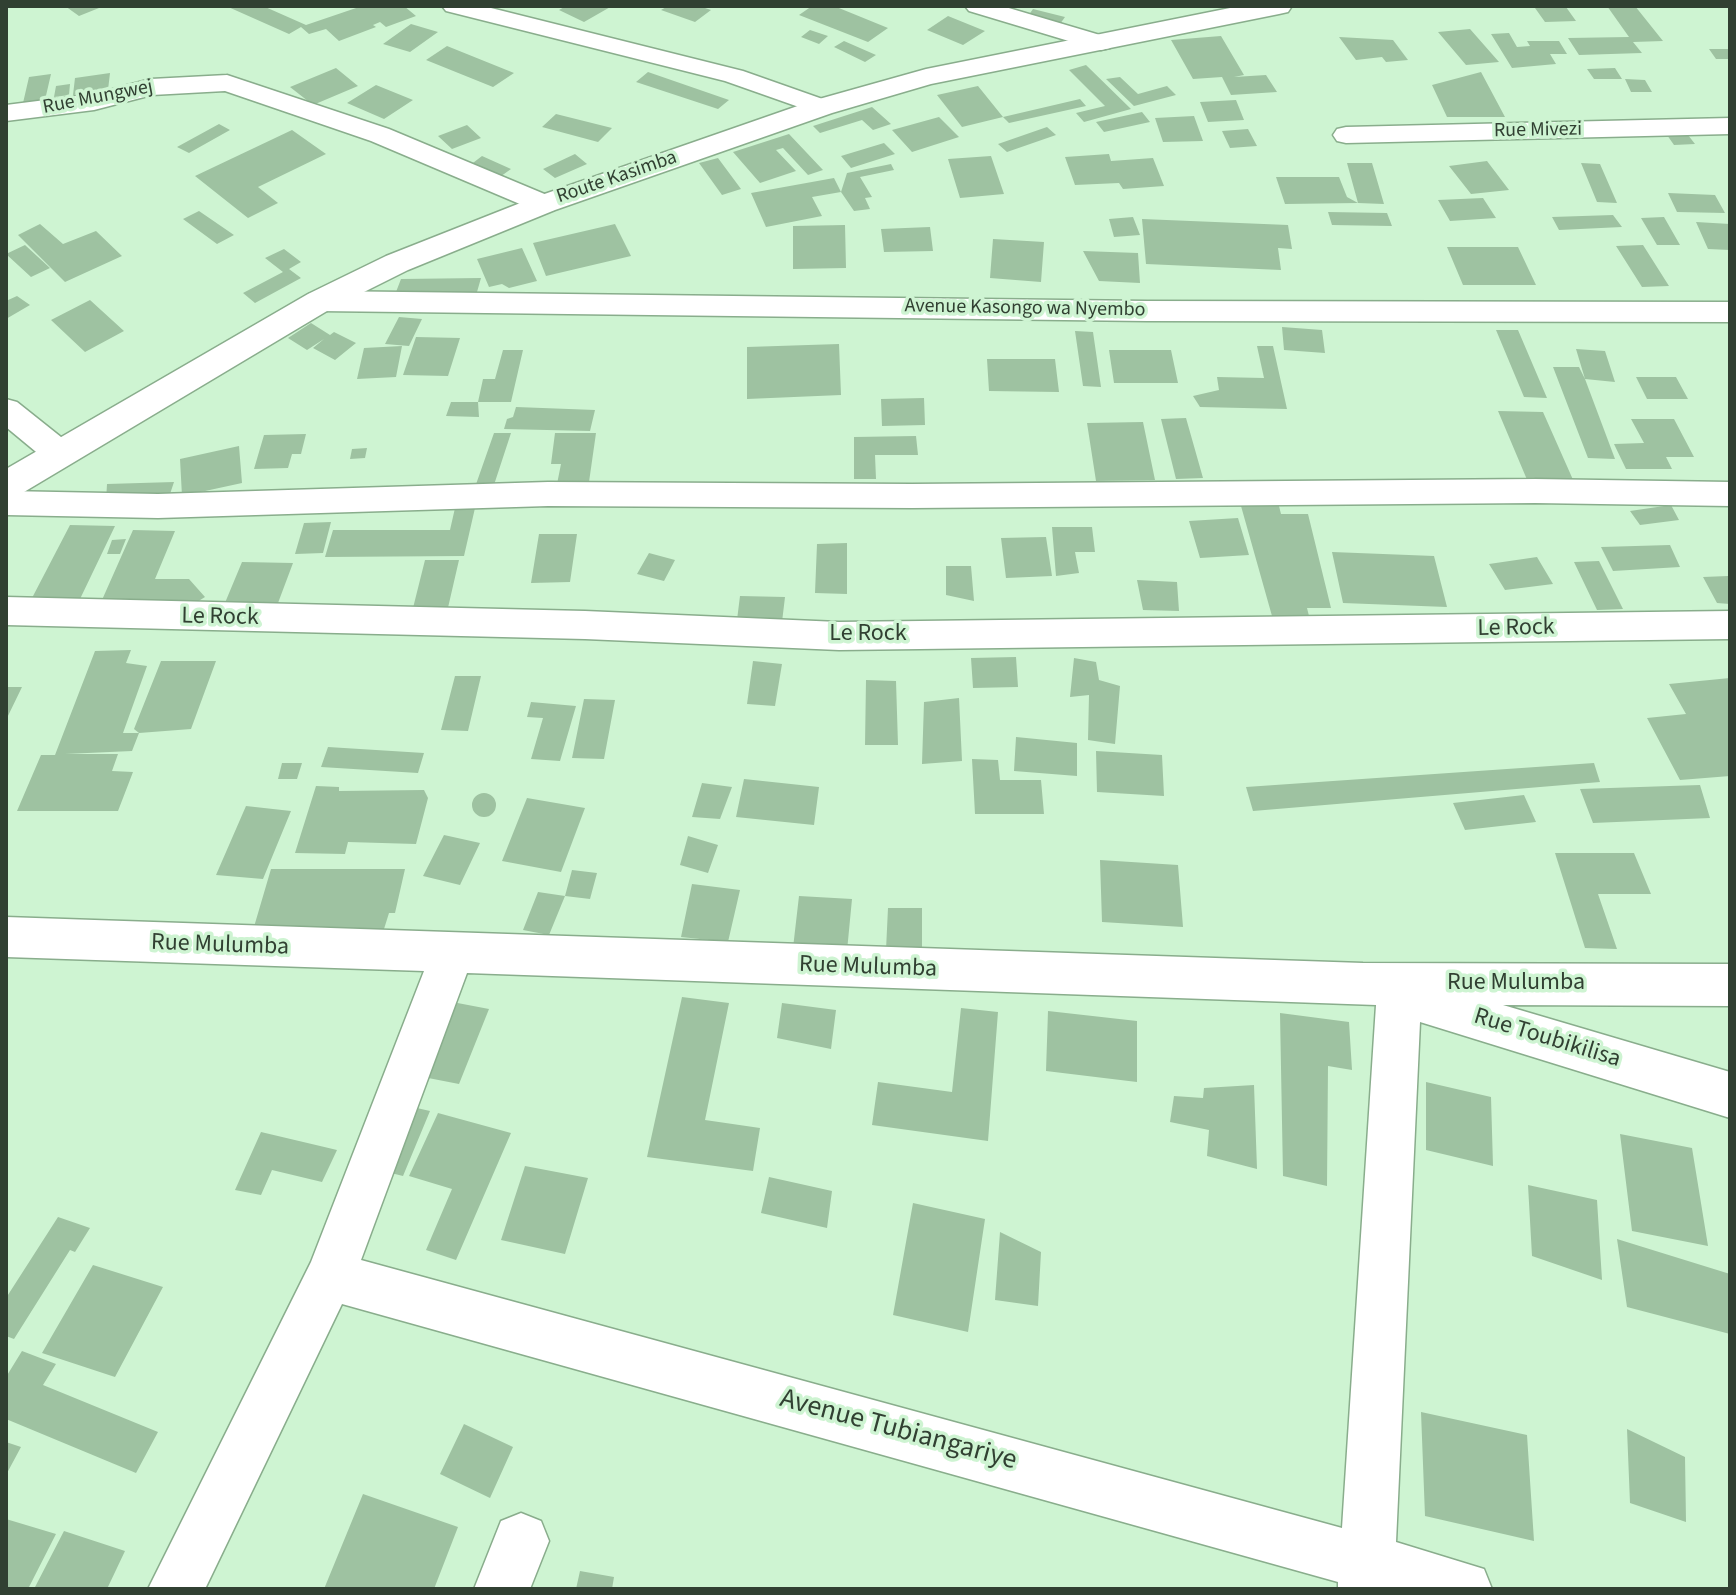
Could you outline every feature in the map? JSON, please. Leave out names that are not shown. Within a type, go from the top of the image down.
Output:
[{"type":"street","points":[[454,6],[734,76],[822,107]]},
{"type":"street","points":[[977,6],[1101,43]]},
{"type":"street","name":"Route Kasimba","points":[[6,486],[320,301],[397,263],[544,204],[822,107],[926,77],[1279,6]]},
{"type":"street","name":"Rue Mungwej","points":[[6,113],[94,102],[151,87],[190,82],[227,83],[380,135],[544,204]]},
{"type":"street","name":"Rue Mivezi","points":[[1346,135],[1730,126]]},
{"type":"street","name":"Avenue Kasongo wa Nyembo","points":[[320,301],[1147,311],[1730,312]]},
{"type":"street","points":[[6,410],[59,453]]},
{"type":"street","points":[[6,503],[158,506],[257,500],[398,500],[563,494],[927,496],[1535,491],[1730,494]]},
{"type":"street","name":"Le Rock","points":[[6,611],[585,625],[839,636],[1730,625]]},
{"type":"street","name":"Rue Mulumba","points":[[6,937],[1381,990],[1730,985]]},
{"type":"street","points":[[176,1589],[330,1276],[452,955]]},
{"type":"street","points":[[1367,1576],[1381,990]]},
{"type":"street","name":"Rue Toubikilisa","points":[[1381,990],[1730,1095]]},
{"type":"street","name":"Avenue Tubiangariye","points":[[330,1276],[1367,1576],[1464,1589]]},
{"type":"building","points":[[65,6],[104,6],[79,16]]},
{"type":"building","points":[[226,6],[263,6],[306,25],[362,6],[404,6],[416,16],[386,27],[380,22],[373,25],[376,27],[339,41],[326,29],[309,34],[301,27],[289,34]]},
{"type":"building","points":[[566,6],[612,6],[584,22],[559,10]]},
{"type":"building","points":[[668,6],[699,6],[711,10],[695,22],[661,10]]},
{"type":"building","points":[[812,6],[834,6],[888,28],[868,42],[799,15]]},
{"type":"building","points":[[1607,6],[1635,6],[1663,41],[1633,42],[1642,53],[1579,55],[1568,38],[1629,37]]},
{"type":"building","points":[[1566,7],[1576,21],[1545,22],[1535,8]]},
{"type":"building","points":[[1033,9],[1065,17],[1060,24],[1028,16]]},
{"type":"building","points":[[948,16],[985,31],[963,45],[927,30]]},
{"type":"building","points":[[411,24],[438,32],[410,52],[383,44]]},
{"type":"building","points":[[1470,29],[1499,62],[1466,65],[1438,32]]},
{"type":"building","points":[[810,30],[828,36],[819,44],[801,37]]},
{"type":"building","points":[[1509,33],[1517,47],[1530,46],[1527,41],[1559,41],[1567,54],[1550,54],[1556,64],[1512,68],[1491,34]]},
{"type":"building","points":[[1221,36],[1244,75],[1234,77],[1266,75],[1277,92],[1231,95],[1222,77],[1193,79],[1171,40]]},
{"type":"building","points":[[1339,37],[1393,40],[1408,60],[1386,62],[1382,57],[1356,60]]},
{"type":"building","points":[[844,41],[876,55],[865,62],[834,47]]},
{"type":"building","points":[[447,46],[514,73],[493,87],[426,60]]},
{"type":"building","points":[[1709,49],[1730,49],[1730,59],[1716,59]]},
{"type":"building","points":[[1086,65],[1131,109],[1084,122],[1076,113],[1105,106],[1069,70]]},
{"type":"building","points":[[336,68],[358,86],[313,105],[290,87]]},
{"type":"building","points":[[1615,68],[1622,79],[1594,79],[1587,69]]},
{"type":"building","points":[[648,72],[729,100],[718,109],[636,82]]},
{"type":"building","points":[[1481,72],[1505,117],[1447,117],[1432,85]]},
{"type":"building","points":[[110,73],[108,90],[73,95],[75,78]]},
{"type":"building","points":[[51,74],[45,100],[23,103],[29,77]]},
{"type":"building","points":[[1120,77],[1138,94],[1167,86],[1176,95],[1134,106],[1106,79]]},
{"type":"building","points":[[1625,79],[1645,80],[1652,92],[1631,92]]},
{"type":"building","points":[[70,84],[69,95],[54,97],[56,86]]},
{"type":"building","points":[[376,85],[413,100],[384,119],[347,103]]},
{"type":"building","points":[[978,86],[1003,117],[962,127],[937,95]]},
{"type":"building","points":[[1080,99],[1086,106],[1009,123],[1003,117]]},
{"type":"building","points":[[1236,100],[1244,120],[1208,122],[1200,102]]},
{"type":"building","points":[[872,107],[891,124],[873,130],[862,120],[820,133],[813,126]]},
{"type":"building","points":[[1142,112],[1150,122],[1104,132],[1096,122]]},
{"type":"building","points":[[556,114],[612,128],[598,142],[542,127]]},
{"type":"building","points":[[1194,116],[1203,141],[1163,142],[1155,118]]},
{"type":"building","points":[[939,117],[959,137],[912,152],[892,130]]},
{"type":"building","points":[[219,124],[230,130],[189,153],[177,147]]},
{"type":"building","points":[[467,125],[481,138],[452,149],[438,136]]},
{"type":"building","points":[[1047,127],[1056,135],[1007,152],[998,144]]},
{"type":"building","points":[[1248,129],[1257,146],[1230,148],[1222,131]]},
{"type":"building","points":[[292,130],[326,154],[258,187],[278,203],[248,218],[195,176]]},
{"type":"building","points":[[789,134],[823,170],[808,175],[783,148],[776,150],[796,171],[760,183],[733,152]]},
{"type":"building","points":[[1667,135],[1688,135],[1695,144],[1674,145]]},
{"type":"building","points":[[884,143],[895,154],[851,168],[841,156]]},
{"type":"building","points":[[575,154],[587,164],[555,178],[543,169]]},
{"type":"building","points":[[1109,154],[1111,161],[1153,158],[1164,186],[1123,189],[1119,183],[1075,185],[1065,157]]},
{"type":"building","points":[[482,156],[511,169],[497,179],[469,166]]},
{"type":"building","points":[[991,156],[1004,194],[960,198],[948,159]]},
{"type":"building","points":[[718,158],[741,189],[722,195],[699,163]]},
{"type":"building","points":[[1487,161],[1509,190],[1471,194],[1449,166]]},
{"type":"building","points":[[1347,163],[1372,163],[1384,204],[1358,203]]},
{"type":"building","points":[[1581,163],[1600,164],[1617,203],[1597,202]]},
{"type":"building","points":[[891,164],[894,170],[860,177],[872,197],[865,198],[870,209],[854,211],[841,192],[847,173]]},
{"type":"building","points":[[1276,177],[1339,177],[1347,197],[1358,203],[1285,204]]},
{"type":"building","points":[[834,178],[841,192],[812,197],[822,216],[766,227],[751,193]]},
{"type":"building","points":[[1668,193],[1715,195],[1725,213],[1677,212]]},
{"type":"building","points":[[1483,198],[1496,218],[1450,221],[1438,200]]},
{"type":"building","points":[[199,211],[234,235],[217,244],[183,219]]},
{"type":"building","points":[[1328,212],[1387,213],[1392,226],[1332,225]]},
{"type":"building","points":[[1613,215],[1622,227],[1559,230],[1552,217]]},
{"type":"building","points":[[1133,217],[1140,235],[1114,237],[1109,219]]},
{"type":"building","points":[[1664,217],[1680,245],[1657,245],[1641,218]]},
{"type":"building","points":[[1142,219],[1288,225],[1292,249],[1278,248],[1281,270],[1146,264]]},
{"type":"building","points":[[1696,222],[1730,224],[1730,250],[1708,249]]},
{"type":"building","points":[[40,224],[63,244],[96,231],[122,256],[65,282],[18,235]]},
{"type":"building","points":[[615,224],[631,256],[546,276],[533,243]]},
{"type":"building","points":[[845,225],[846,268],[793,269],[793,226]]},
{"type":"building","points":[[930,227],[933,251],[884,252],[881,229]]},
{"type":"building","points":[[993,239],[1044,242],[1041,282],[990,278]]},
{"type":"building","points":[[25,245],[50,268],[31,277],[6,254]]},
{"type":"building","points":[[1643,245],[1669,286],[1642,287],[1616,246]]},
{"type":"building","points":[[1447,247],[1518,247],[1536,285],[1463,285]]},
{"type":"building","points":[[522,248],[537,281],[509,288],[502,284],[489,287],[477,259]]},
{"type":"building","points":[[284,249],[301,262],[289,269],[301,278],[255,303],[243,293],[283,272],[265,258]]},
{"type":"building","points":[[1083,251],[1138,253],[1140,283],[1099,281]]},
{"type":"building","points":[[481,278],[477,292],[396,292],[401,279]]},
{"type":"building","points":[[17,296],[30,305],[6,319],[6,301]]},
{"type":"building","points":[[90,300],[124,331],[85,352],[51,320]]},
{"type":"building","points":[[399,317],[422,319],[409,346],[385,344]]},
{"type":"building","points":[[311,323],[330,335],[334,332],[356,343],[335,360],[313,348],[324,339],[307,350],[288,338]]},
{"type":"building","points":[[1282,327],[1322,330],[1325,353],[1284,350]]},
{"type":"building","points":[[1496,330],[1518,330],[1547,398],[1524,397]]},
{"type":"building","points":[[1075,331],[1093,332],[1101,387],[1083,386]]},
{"type":"building","points":[[416,337],[460,338],[448,376],[403,375]]},
{"type":"building","points":[[839,344],[841,395],[747,399],[747,347]]},
{"type":"building","points":[[402,346],[396,377],[357,379],[364,348]]},
{"type":"building","points":[[1257,346],[1273,346],[1287,409],[1200,407],[1193,396],[1219,390],[1217,377],[1264,378]]},
{"type":"building","points":[[1576,349],[1605,351],[1615,382],[1585,379]]},
{"type":"building","points":[[503,350],[523,350],[511,402],[478,402],[483,379],[495,379]]},
{"type":"building","points":[[1109,350],[1171,350],[1178,383],[1114,383]]},
{"type":"building","points":[[987,359],[1055,359],[1059,392],[989,391]]},
{"type":"building","points":[[1553,367],[1579,367],[1615,459],[1588,458]]},
{"type":"building","points":[[1636,377],[1676,377],[1688,399],[1647,399]]},
{"type":"building","points":[[924,398],[925,425],[882,426],[881,399]]},
{"type":"building","points":[[451,402],[478,402],[479,417],[446,416]]},
{"type":"building","points":[[516,407],[595,410],[590,431],[504,429]]},
{"type":"building","points":[[1498,411],[1543,412],[1574,482],[1528,482]]},
{"type":"building","points":[[1186,418],[1203,478],[1176,479],[1161,419]]},
{"type":"building","points":[[1631,419],[1674,419],[1694,457],[1666,457],[1672,469],[1626,469],[1614,444],[1644,443]]},
{"type":"building","points":[[1143,422],[1155,480],[1096,481],[1087,423]]},
{"type":"building","points":[[494,433],[511,433],[492,491],[474,490]]},
{"type":"building","points":[[555,433],[596,433],[588,489],[556,489],[561,464],[551,464]]},
{"type":"building","points":[[306,434],[301,454],[292,454],[288,468],[254,469],[264,435]]},
{"type":"building","points":[[916,436],[918,455],[875,455],[876,479],[854,479],[854,437]]},
{"type":"building","points":[[239,446],[242,483],[182,496],[180,459]]},
{"type":"building","points":[[367,448],[365,458],[350,459],[352,449]]},
{"type":"building","points":[[174,482],[169,497],[106,501],[107,484]]},
{"type":"building","points":[[1278,502],[1281,514],[1308,514],[1331,608],[1307,608],[1309,616],[1272,616],[1241,506]]},
{"type":"building","points":[[1671,505],[1679,520],[1640,525],[1630,511]]},
{"type":"building","points":[[455,508],[475,508],[464,556],[325,557],[333,530],[450,530]]},
{"type":"building","points":[[1238,518],[1249,555],[1200,558],[1189,521]]},
{"type":"building","points":[[331,522],[323,553],[295,554],[304,523]]},
{"type":"building","points":[[70,525],[115,526],[80,599],[32,598]]},
{"type":"building","points":[[1052,527],[1092,527],[1095,552],[1075,552],[1079,573],[1056,576]]},
{"type":"building","points":[[133,530],[175,531],[155,579],[189,579],[205,597],[184,610],[98,609]]},
{"type":"building","points":[[539,534],[577,534],[570,582],[531,583]]},
{"type":"building","points":[[1046,537],[1052,576],[1006,578],[1001,538]]},
{"type":"building","points":[[126,539],[120,554],[107,554],[112,540]]},
{"type":"building","points":[[847,543],[847,594],[815,593],[817,544]]},
{"type":"building","points":[[1670,545],[1680,567],[1613,571],[1601,547]]},
{"type":"building","points":[[1332,552],[1434,556],[1447,607],[1343,603]]},
{"type":"building","points":[[649,553],[675,560],[664,581],[637,574]]},
{"type":"building","points":[[1537,557],[1553,584],[1505,590],[1489,564]]},
{"type":"building","points":[[425,560],[459,560],[447,612],[412,612]]},
{"type":"building","points":[[1599,561],[1623,609],[1597,610],[1574,562]]},
{"type":"building","points":[[242,562],[293,563],[275,611],[222,610]]},
{"type":"building","points":[[946,566],[971,566],[974,601],[946,595]]},
{"type":"building","points":[[1728,576],[1730,604],[1717,603],[1703,577]]},
{"type":"building","points":[[1137,580],[1177,582],[1179,611],[1143,610]]},
{"type":"building","points":[[740,596],[785,597],[782,622],[737,620]]},
{"type":"building","points":[[131,650],[126,663],[147,666],[123,733],[139,733],[132,751],[65,754],[118,754],[112,771],[133,772],[118,811],[17,811],[41,755],[55,755],[95,651]]},
{"type":"building","points":[[1016,657],[1018,687],[973,688],[971,658]]},
{"type":"building","points":[[1074,658],[1096,662],[1099,680],[1120,686],[1115,744],[1088,740],[1089,695],[1070,697]]},
{"type":"building","points":[[161,661],[216,661],[191,729],[139,733],[134,729]]},
{"type":"building","points":[[753,661],[782,664],[775,706],[747,704]]},
{"type":"building","points":[[455,676],[481,676],[468,731],[441,730]]},
{"type":"building","points":[[1730,678],[1730,776],[1680,780],[1647,718],[1686,714],[1669,684]]},
{"type":"building","points":[[866,680],[896,681],[898,745],[865,745]]},
{"type":"building","points":[[6,687],[22,687],[6,720]]},
{"type":"building","points":[[959,698],[962,761],[922,764],[924,702]]},
{"type":"building","points":[[584,699],[615,700],[604,759],[572,758]]},
{"type":"building","points":[[531,702],[576,706],[560,761],[531,759],[543,718],[527,717]]},
{"type":"building","points":[[1016,737],[1077,743],[1077,776],[1014,771]]},
{"type":"building","points":[[328,747],[424,753],[418,773],[321,767]]},
{"type":"building","points":[[1096,751],[1162,755],[1164,796],[1097,792]]},
{"type":"building","points":[[972,759],[998,760],[1000,780],[1041,780],[1044,814],[975,814]]},
{"type":"building","points":[[282,763],[302,763],[297,779],[278,779]]},
{"type":"building","points":[[1594,763],[1600,782],[1253,811],[1246,787]]},
{"type":"building","points":[[744,779],[819,787],[814,825],[736,817]]},
{"type":"building","points":[[702,783],[732,787],[720,819],[692,817]]},
{"type":"building","points":[[1700,785],[1710,818],[1593,823],[1580,789]]},
{"type":"building","points":[[316,786],[339,787],[339,791],[424,790],[428,798],[416,844],[348,842],[345,854],[295,853]]},
{"type":"building","points":[[484,793],[493,796],[496,805],[493,814],[484,817],[475,814],[472,805],[475,796]]},
{"type":"building","points":[[1524,795],[1536,822],[1465,830],[1453,803]]},
{"type":"building","points":[[527,798],[585,808],[561,872],[502,861]]},
{"type":"building","points":[[246,806],[291,811],[263,879],[216,875]]},
{"type":"building","points":[[444,835],[480,843],[460,885],[423,876]]},
{"type":"building","points":[[688,836],[718,845],[708,873],[680,865]]},
{"type":"building","points":[[1555,853],[1634,853],[1651,894],[1598,894],[1617,949],[1585,948]]},
{"type":"building","points":[[1100,860],[1178,865],[1183,927],[1102,922]]},
{"type":"building","points":[[271,869],[405,869],[395,913],[389,913],[384,929],[251,937]]},
{"type":"building","points":[[572,870],[597,873],[590,899],[565,896]]},
{"type":"building","points":[[692,884],[740,890],[728,942],[681,937]]},
{"type":"building","points":[[538,892],[565,896],[549,935],[523,930]]},
{"type":"building","points":[[799,896],[852,899],[847,951],[793,948]]},
{"type":"building","points":[[888,908],[922,908],[922,951],[886,950]]},
{"type":"building","points":[[682,997],[729,1003],[705,1120],[760,1128],[753,1171],[647,1157]]},
{"type":"building","points":[[447,1001],[489,1009],[459,1084],[418,1076]]},
{"type":"building","points":[[782,1003],[836,1010],[831,1049],[777,1038]]},
{"type":"building","points":[[961,1008],[998,1012],[988,1141],[872,1125],[878,1082],[952,1092]]},
{"type":"building","points":[[1048,1011],[1137,1021],[1137,1082],[1046,1071]]},
{"type":"building","points":[[1280,1013],[1349,1022],[1352,1070],[1328,1066],[1327,1186],[1283,1176]]},
{"type":"building","points":[[1426,1082],[1491,1097],[1493,1166],[1426,1150]]},
{"type":"building","points":[[1254,1085],[1257,1169],[1207,1156],[1209,1130],[1170,1122],[1174,1096],[1203,1098],[1204,1088]]},
{"type":"building","points":[[408,1106],[430,1111],[403,1176],[379,1170]]},
{"type":"building","points":[[438,1113],[511,1133],[456,1260],[426,1250],[452,1189],[409,1176]]},
{"type":"building","points":[[261,1132],[337,1150],[322,1182],[272,1170],[261,1195],[235,1190]]},
{"type":"building","points":[[1620,1134],[1692,1148],[1708,1246],[1632,1231]]},
{"type":"building","points":[[525,1166],[588,1178],[565,1254],[501,1240]]},
{"type":"building","points":[[769,1177],[832,1191],[827,1228],[761,1213]]},
{"type":"building","points":[[1528,1185],[1597,1200],[1602,1280],[1532,1256]]},
{"type":"building","points":[[913,1203],[985,1219],[968,1332],[893,1315]]},
{"type":"building","points":[[58,1217],[90,1228],[75,1252],[70,1250],[14,1339],[6,1336],[6,1298]]},
{"type":"building","points":[[1000,1232],[1041,1252],[1038,1306],[995,1300]]},
{"type":"building","points":[[1617,1239],[1730,1274],[1730,1334],[1627,1307]]},
{"type":"building","points":[[93,1265],[163,1287],[115,1377],[42,1353]]},
{"type":"building","points":[[22,1351],[56,1364],[43,1385],[158,1432],[136,1473],[6,1419],[6,1377]]},
{"type":"building","points":[[1421,1412],[1527,1435],[1534,1541],[1425,1516]]},
{"type":"building","points":[[464,1424],[513,1447],[490,1498],[440,1474]]},
{"type":"building","points":[[1627,1429],[1685,1457],[1686,1522],[1630,1503]]},
{"type":"building","points":[[6,1442],[21,1447],[6,1475]]},
{"type":"building","points":[[363,1494],[458,1527],[434,1589],[324,1589]]},
{"type":"building","points":[[6,1519],[56,1534],[28,1589],[6,1589]]},
{"type":"building","points":[[64,1531],[125,1551],[107,1589],[34,1589]]},
{"type":"building","points":[[580,1571],[614,1577],[612,1589],[576,1589]]}]
